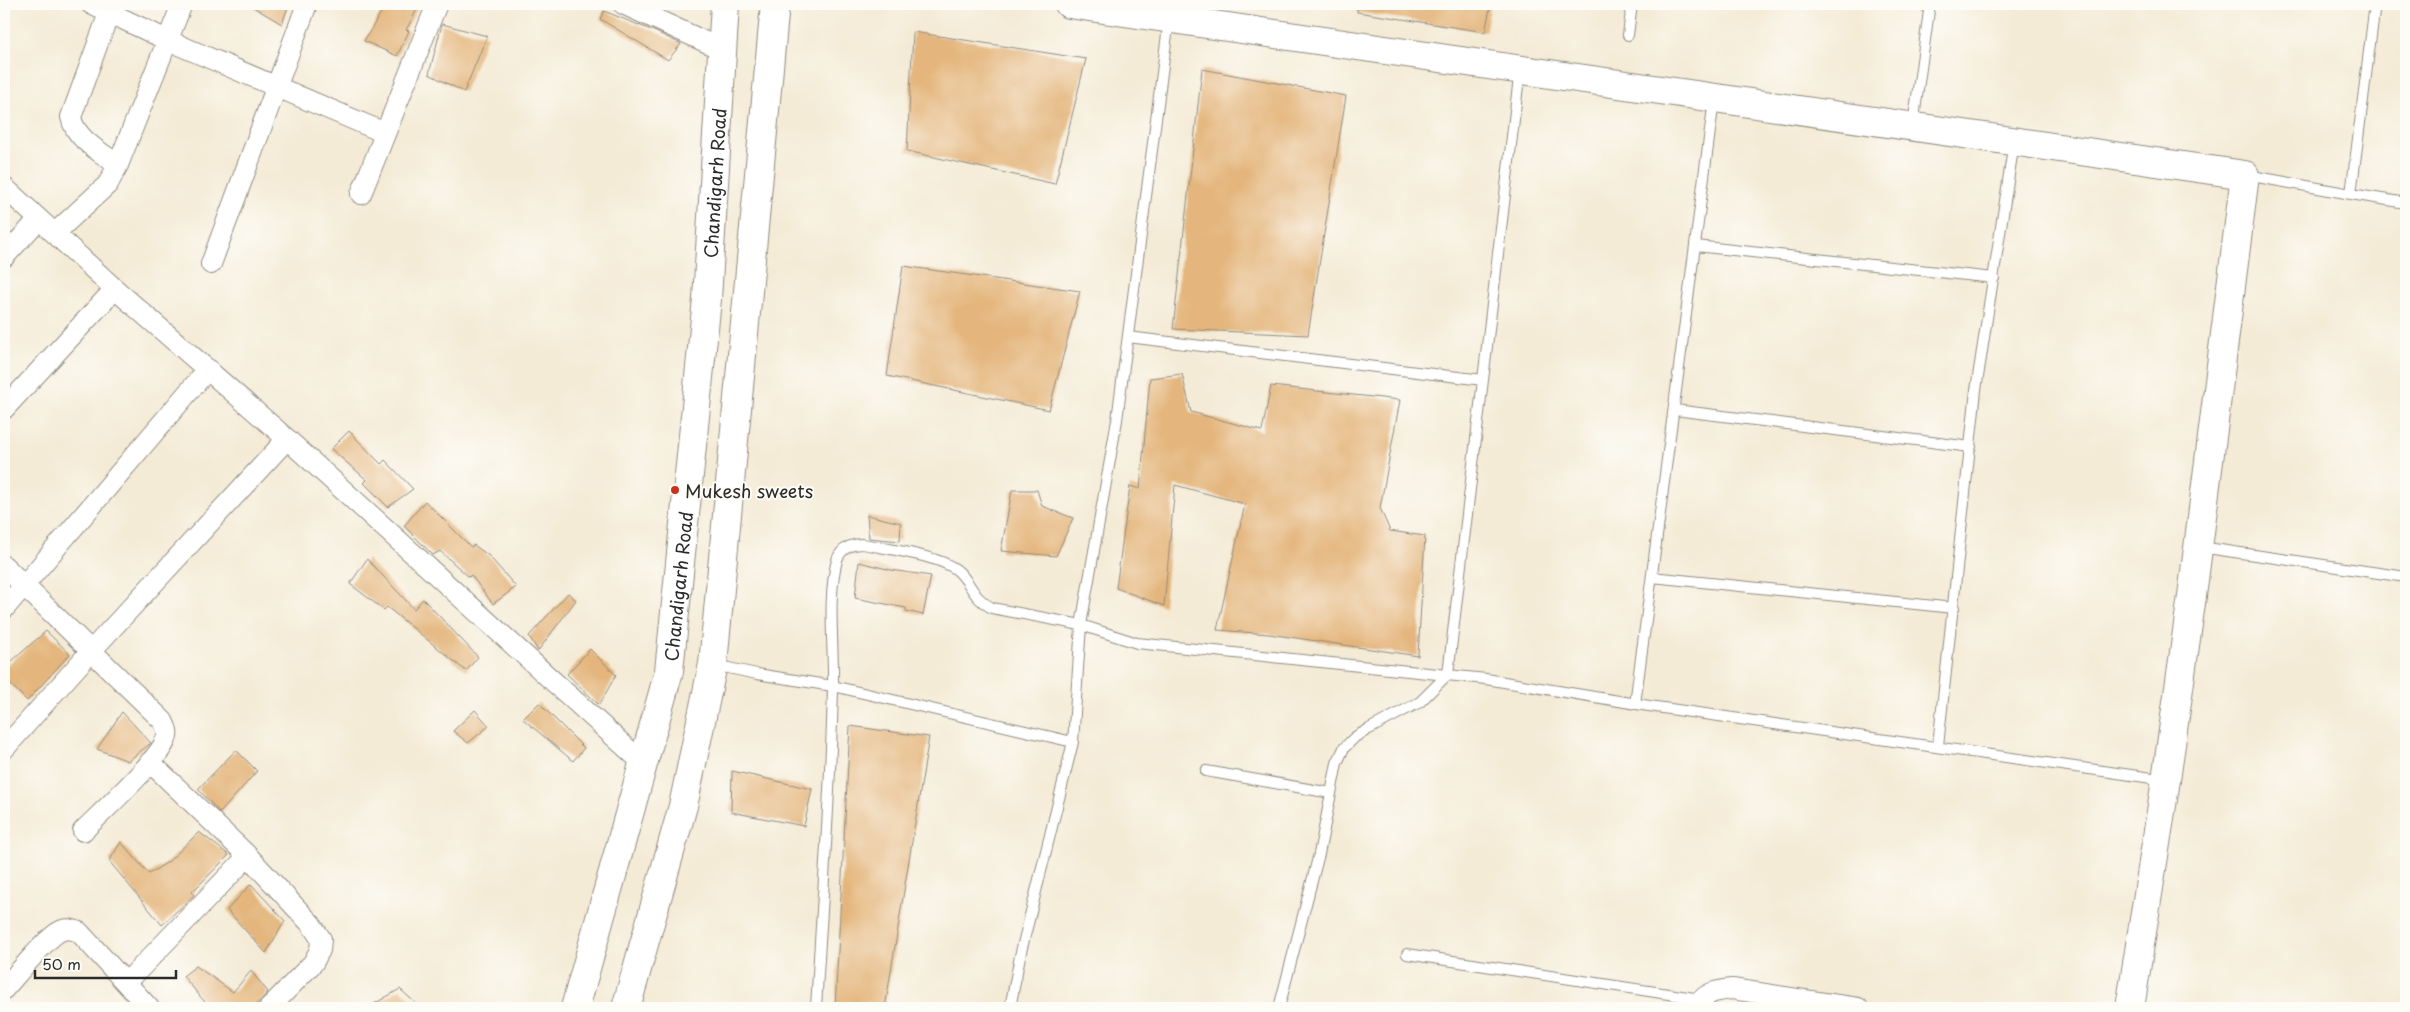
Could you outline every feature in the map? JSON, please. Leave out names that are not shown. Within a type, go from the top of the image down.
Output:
[{"type":"street","points":[[91,4],[167,40],[385,133]]},
{"type":"street","points":[[55,233],[108,184],[118,165],[182,4]]},
{"type":"street","points":[[211,264],[307,4]]},
{"type":"street","points":[[361,194],[437,4]]},
{"type":"street","points":[[623,4],[723,50]]},
{"type":"street","name":"Chandigarh Road","points":[[575,1008],[669,671],[707,299],[726,4]]},
{"type":"street","points":[[626,1008],[683,806],[713,664],[775,4]]},
{"type":"street","points":[[1069,4],[2245,175],[2166,780],[2130,1008]]},
{"type":"street","points":[[109,14],[71,117],[73,127],[81,137],[118,165]]},
{"type":"street","points":[[4,187],[115,289],[288,440],[643,763]]},
{"type":"street","points":[[4,257],[39,219]]},
{"type":"street","points":[[4,409],[115,289]]},
{"type":"street","points":[[4,609],[208,369]]},
{"type":"street","points":[[4,749],[91,651],[288,440]]},
{"type":"street","points":[[4,566],[163,721],[168,731],[166,741],[150,762],[83,831]]},
{"type":"street","points":[[150,762],[248,856],[311,924],[321,939],[320,950],[313,963],[270,1008]]},
{"type":"street","points":[[126,983],[248,856]]},
{"type":"street","points":[[5,985],[52,937],[62,930],[71,929],[79,932],[149,1008]]},
{"type":"street","points":[[1699,1004],[1712,991],[1732,989],[1858,1008]]},
{"type":"lane","points":[[1628,34],[1632,4]]},
{"type":"lane","points":[[1912,126],[1930,4]]},
{"type":"lane","points":[[2351,194],[2375,4]]},
{"type":"lane","points":[[1010,1008],[1020,956],[1072,742],[1081,625],[1117,420],[1169,18]]},
{"type":"lane","points":[[1279,1008],[1319,854],[1337,763],[1344,748],[1362,733],[1420,702],[1448,674],[1520,70]]},
{"type":"lane","points":[[1635,704],[1715,98]]},
{"type":"lane","points":[[1938,746],[1976,390],[2014,141]]},
{"type":"lane","points":[[2245,175],[2406,203]]},
{"type":"lane","points":[[1696,246],[1994,278]]},
{"type":"lane","points":[[1128,337],[1483,380]]},
{"type":"lane","points":[[1675,410],[1970,447]]},
{"type":"lane","points":[[816,1008],[833,686],[833,593],[837,560],[841,551],[854,544],[863,544],[945,562],[959,572],[979,601],[992,608],[1081,625],[1137,643],[1448,674],[1635,704],[2166,780]]},
{"type":"lane","points":[[2196,546],[2406,577]]},
{"type":"lane","points":[[1652,577],[1954,608]]},
{"type":"lane","points":[[713,664],[757,674],[833,686],[1072,742]]},
{"type":"lane","points":[[1206,771],[1331,793]]},
{"type":"lane","points":[[1407,954],[1699,1004]]},
{"type":"building","points":[[248,4],[289,4],[282,24]]},
{"type":"building","points":[[386,4],[420,4],[406,30],[409,31],[397,56],[364,41]]},
{"type":"building","points":[[1357,4],[1491,4],[1485,32],[1357,12]]},
{"type":"building","points":[[604,11],[681,44],[668,60],[600,19]]},
{"type":"building","points":[[442,24],[487,36],[464,92],[429,74]]},
{"type":"building","points":[[913,32],[1086,59],[1055,184],[907,151]]},
{"type":"building","points":[[1202,69],[1346,96],[1308,335],[1173,329]]},
{"type":"building","points":[[903,266],[1080,291],[1049,410],[887,376]]},
{"type":"building","points":[[1182,374],[1191,412],[1262,431],[1271,386],[1400,400],[1380,508],[1390,531],[1425,536],[1418,656],[1269,634],[1217,630],[1245,504],[1175,485],[1164,606],[1116,588],[1130,486],[1140,489],[1150,378]]},
{"type":"building","points":[[349,431],[381,464],[385,460],[413,489],[388,507],[364,483],[367,480],[331,449]]},
{"type":"building","points":[[1012,490],[1037,490],[1042,506],[1073,518],[1056,556],[1001,551]]},
{"type":"building","points":[[425,501],[471,547],[474,545],[489,556],[516,587],[493,604],[471,575],[469,577],[440,551],[433,555],[404,526]]},
{"type":"building","points":[[867,515],[901,523],[900,541],[869,538]]},
{"type":"building","points":[[367,559],[414,609],[423,599],[478,657],[466,671],[387,607],[384,610],[350,584]]},
{"type":"building","points":[[859,562],[891,570],[931,576],[923,615],[906,611],[906,608],[855,598]]},
{"type":"building","points":[[568,593],[576,600],[538,651],[529,636]]},
{"type":"building","points":[[46,631],[70,654],[27,701],[4,678],[4,668]]},
{"type":"building","points":[[590,649],[616,675],[599,705],[567,674]]},
{"type":"building","points":[[539,703],[584,748],[573,761],[523,719]]},
{"type":"building","points":[[475,710],[489,726],[468,743],[453,731]]},
{"type":"building","points":[[122,712],[151,743],[128,761],[97,749]]},
{"type":"building","points":[[850,726],[929,737],[885,1008],[835,1008]]},
{"type":"building","points":[[236,750],[257,771],[220,813],[198,789]]},
{"type":"building","points":[[732,771],[812,789],[804,826],[731,812]]},
{"type":"building","points":[[199,832],[229,855],[192,892],[194,895],[162,925],[109,861],[121,842],[149,874],[169,861]]},
{"type":"building","points":[[251,884],[285,921],[266,953],[227,910]]},
{"type":"building","points":[[196,966],[233,992],[251,971],[268,992],[254,1007],[257,1008],[210,1008],[183,976]]},
{"type":"building","points":[[400,989],[421,1008],[367,1008]]},
{"type":"place","name":"Mukesh sweets","points":[[675,490]]}]
